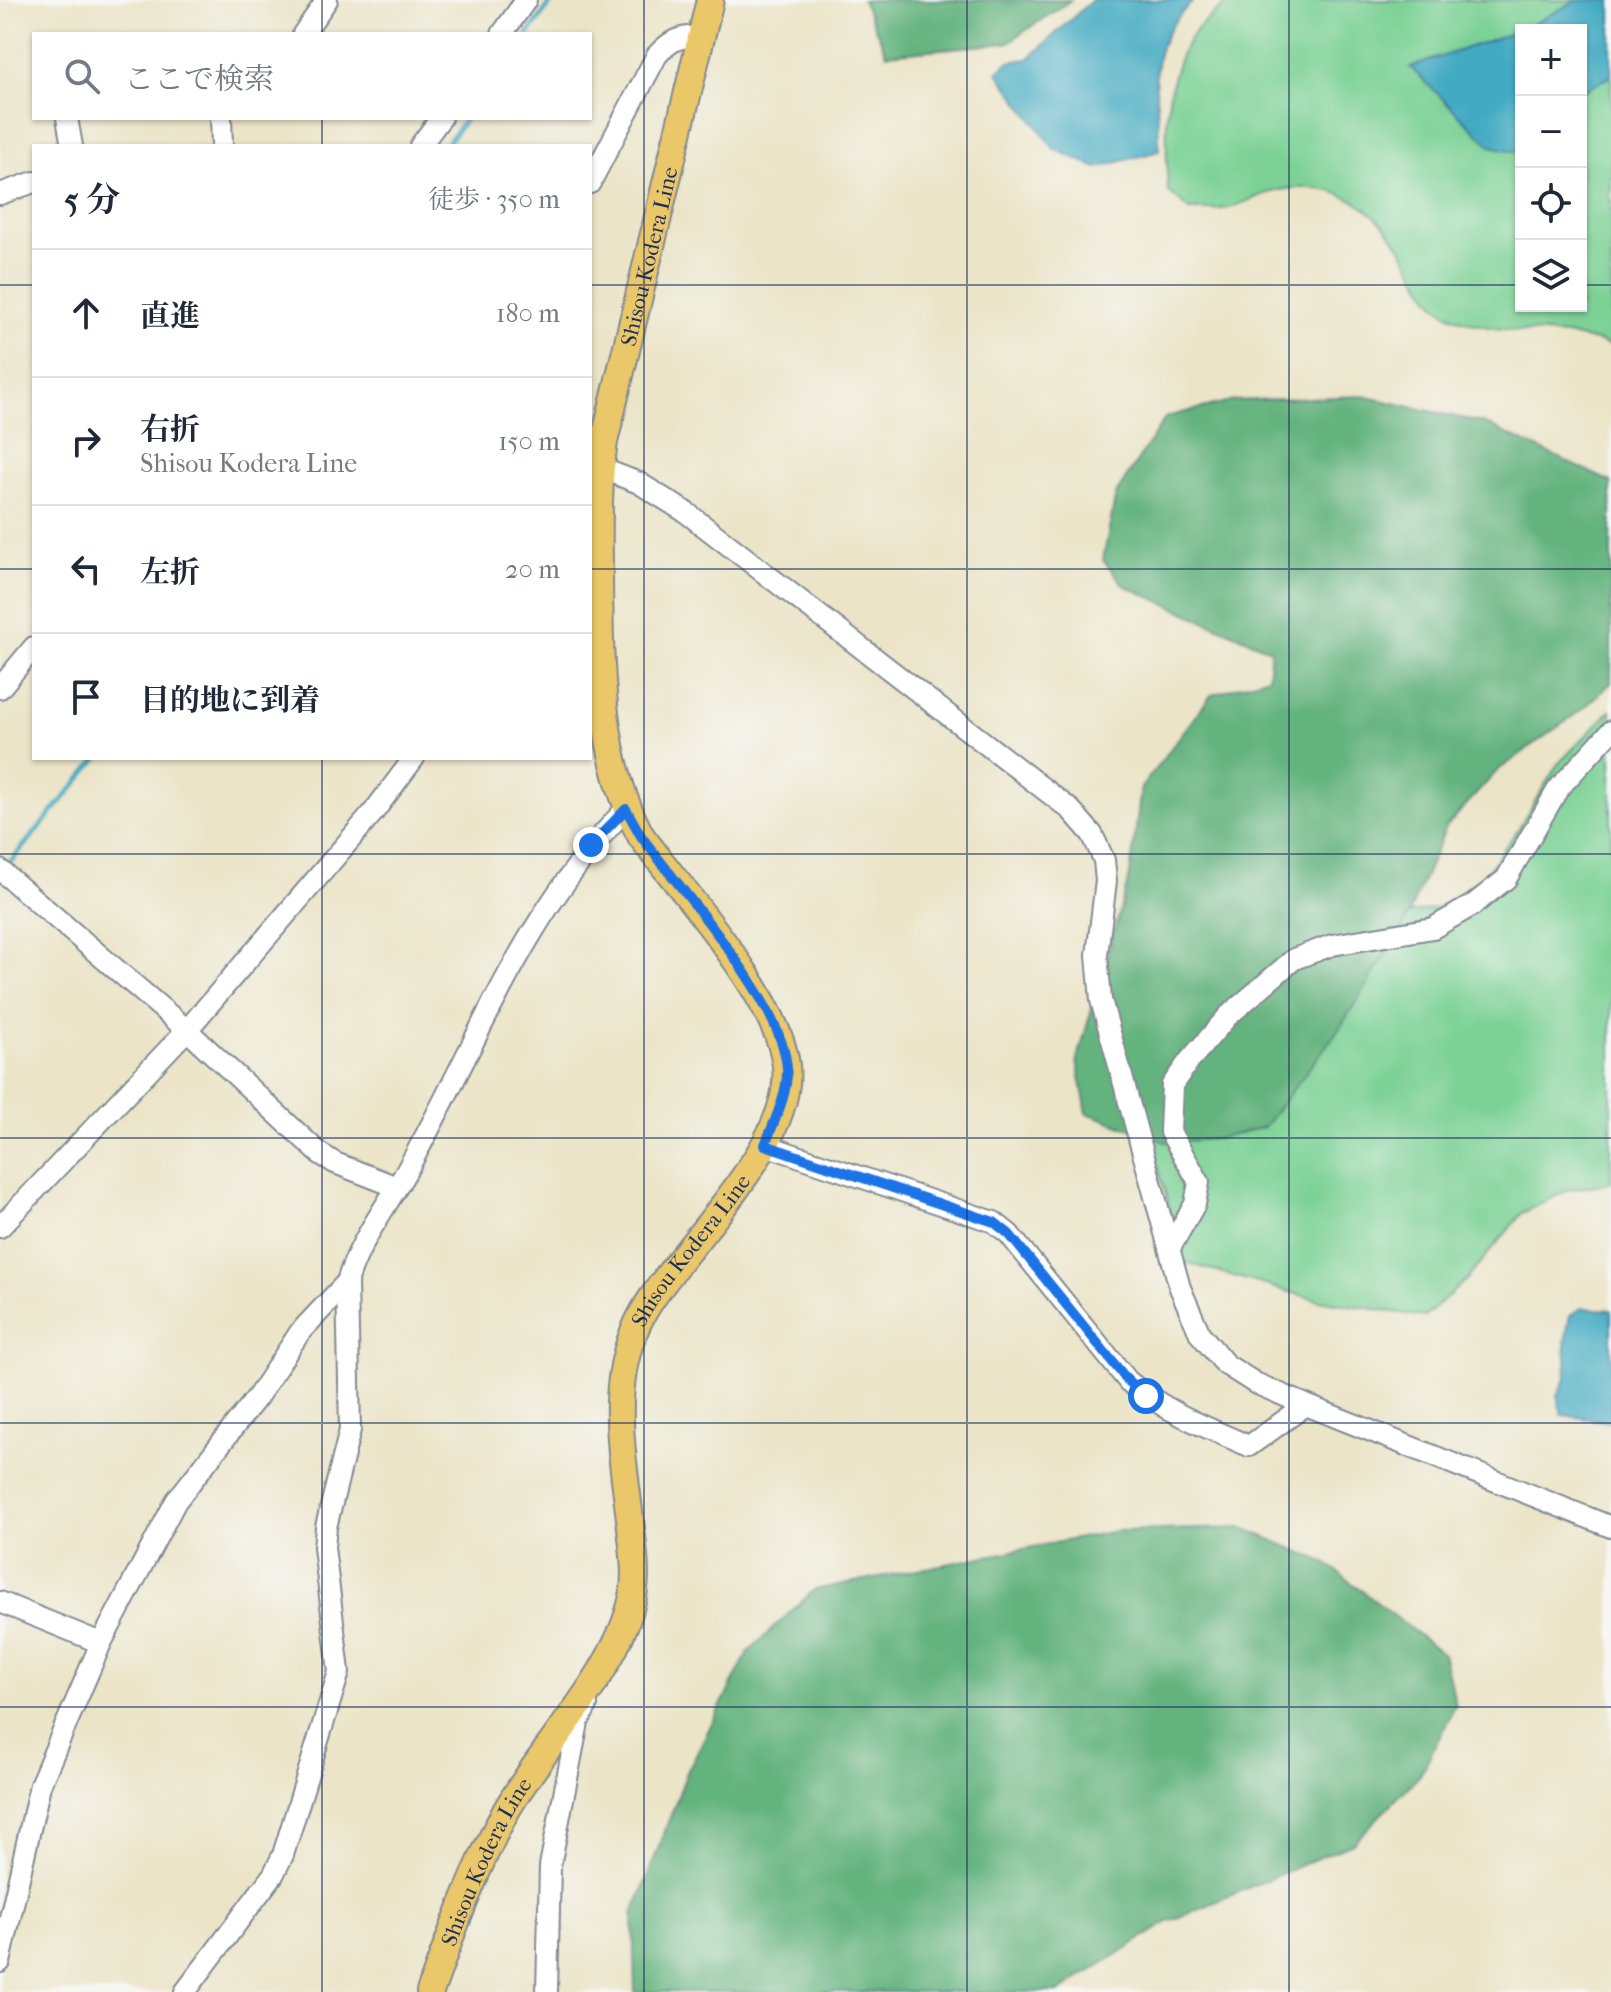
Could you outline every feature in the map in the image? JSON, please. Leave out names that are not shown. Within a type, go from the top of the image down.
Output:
[{"type":"main road","name":"Shisou Kodera Line","points":[[430,1992],[482,1861],[507,1811],[616,1646],[632,1605],[636,1574],[619,1424],[618,1383],[627,1347],[643,1312],[666,1276],[765,1145],[782,1100],[787,1069],[781,1039],[756,990],[641,836],[626,809],[601,678],[595,465],[700,37],[702,3]]},
{"type":"street","points":[[304,32],[327,0]]},
{"type":"street","points":[[503,32],[526,0]]},
{"type":"street","points":[[592,179],[657,55],[669,42],[686,36],[700,37]]},
{"type":"street","points":[[67,120],[72,144]]},
{"type":"street","points":[[221,120],[222,144]]},
{"type":"street","points":[[422,144],[440,120]]},
{"type":"street","points":[[0,194],[32,183]]},
{"type":"street","points":[[595,465],[639,483],[687,513],[1071,810],[1092,834],[1104,860],[1106,881],[1097,955],[1101,1000],[1180,1288],[1200,1334],[1225,1364],[1255,1383],[1306,1405],[1611,1527]]},
{"type":"street","points":[[0,688],[32,649]]},
{"type":"street","points":[[1170,1248],[1195,1204],[1199,1182],[1170,1132],[1172,1085],[1189,1061],[1228,1016],[1294,959],[1332,945],[1433,928],[1473,905],[1506,879],[1558,789],[1611,731]]},
{"type":"street","points":[[0,1227],[187,1030],[372,814],[412,760]]},
{"type":"street","points":[[185,1992],[273,1875],[283,1855],[339,1672],[324,1547],[350,1430],[347,1282],[360,1244],[397,1187],[521,947],[591,845],[626,809]]},
{"type":"street","points":[[7,876],[187,1030],[319,1153],[335,1163],[397,1187]]},
{"type":"street","points":[[765,1145],[994,1222],[1009,1234],[1128,1381],[1146,1396],[1190,1420],[1249,1446],[1306,1405]]},
{"type":"street","points":[[0,1962],[40,1785],[101,1643],[176,1501],[249,1407],[300,1332],[347,1282]]},
{"type":"street","points":[[0,1602],[101,1643]]},
{"type":"street","points":[[547,1992],[550,1866],[578,1722],[616,1646]]},
{"type":"green space","points":[[862,0],[1071,0],[1007,43],[887,54]]},
{"type":"green space","points":[[1231,0],[1611,0],[1611,346],[1572,336],[1489,327],[1450,315],[1429,296],[1404,253],[1379,221],[1349,198],[1332,192],[1293,188],[1267,193],[1227,208],[1190,210],[1168,191],[1168,109],[1183,50],[1206,20]]},
{"type":"green space","points":[[1363,396],[1483,423],[1611,482],[1611,683],[1584,708],[1497,771],[1446,827],[1403,927],[1339,1029],[1264,1127],[1216,1139],[1166,1142],[1087,1113],[1077,1061],[1130,875],[1141,788],[1211,695],[1268,677],[1271,650],[1125,586],[1103,560],[1116,494],[1166,417],[1231,401]]},
{"type":"green space","points":[[1611,710],[1611,1183],[1568,1190],[1522,1213],[1467,1279],[1425,1317],[1318,1300],[1184,1262],[1145,1119],[1395,916],[1439,908],[1484,876],[1519,828],[1557,765]]},
{"type":"green space","points":[[1243,1528],[1325,1562],[1443,1654],[1456,1705],[1420,1775],[1353,1843],[1168,1922],[1058,1992],[635,1992],[633,1915],[688,1770],[749,1651],[814,1590],[1116,1531]]},
{"type":"water","points":[[1092,0],[1194,0],[1165,36],[1159,53],[1156,88],[1159,151],[1097,168],[1054,149],[997,72],[1008,62],[1028,59]]},
{"type":"water","points":[[1577,0],[1611,0],[1611,76],[1587,89],[1587,24],[1533,24]]},
{"type":"water","points":[[1515,32],[1515,152],[1491,146],[1410,67]]},
{"type":"water","points":[[1582,1308],[1611,1310],[1611,1422],[1562,1415],[1557,1395],[1567,1377],[1565,1342],[1570,1315]]},
{"type":"waterway","points":[[529,32],[553,0]]},
{"type":"waterway","points":[[446,144],[464,120]]},
{"type":"waterway","points":[[6,867],[96,760]]},
{"type":"route","points":[[591,845],[626,809],[641,836],[756,990],[781,1039],[787,1069],[782,1100],[765,1145],[994,1222],[1009,1234],[1128,1381],[1146,1396]]}]
